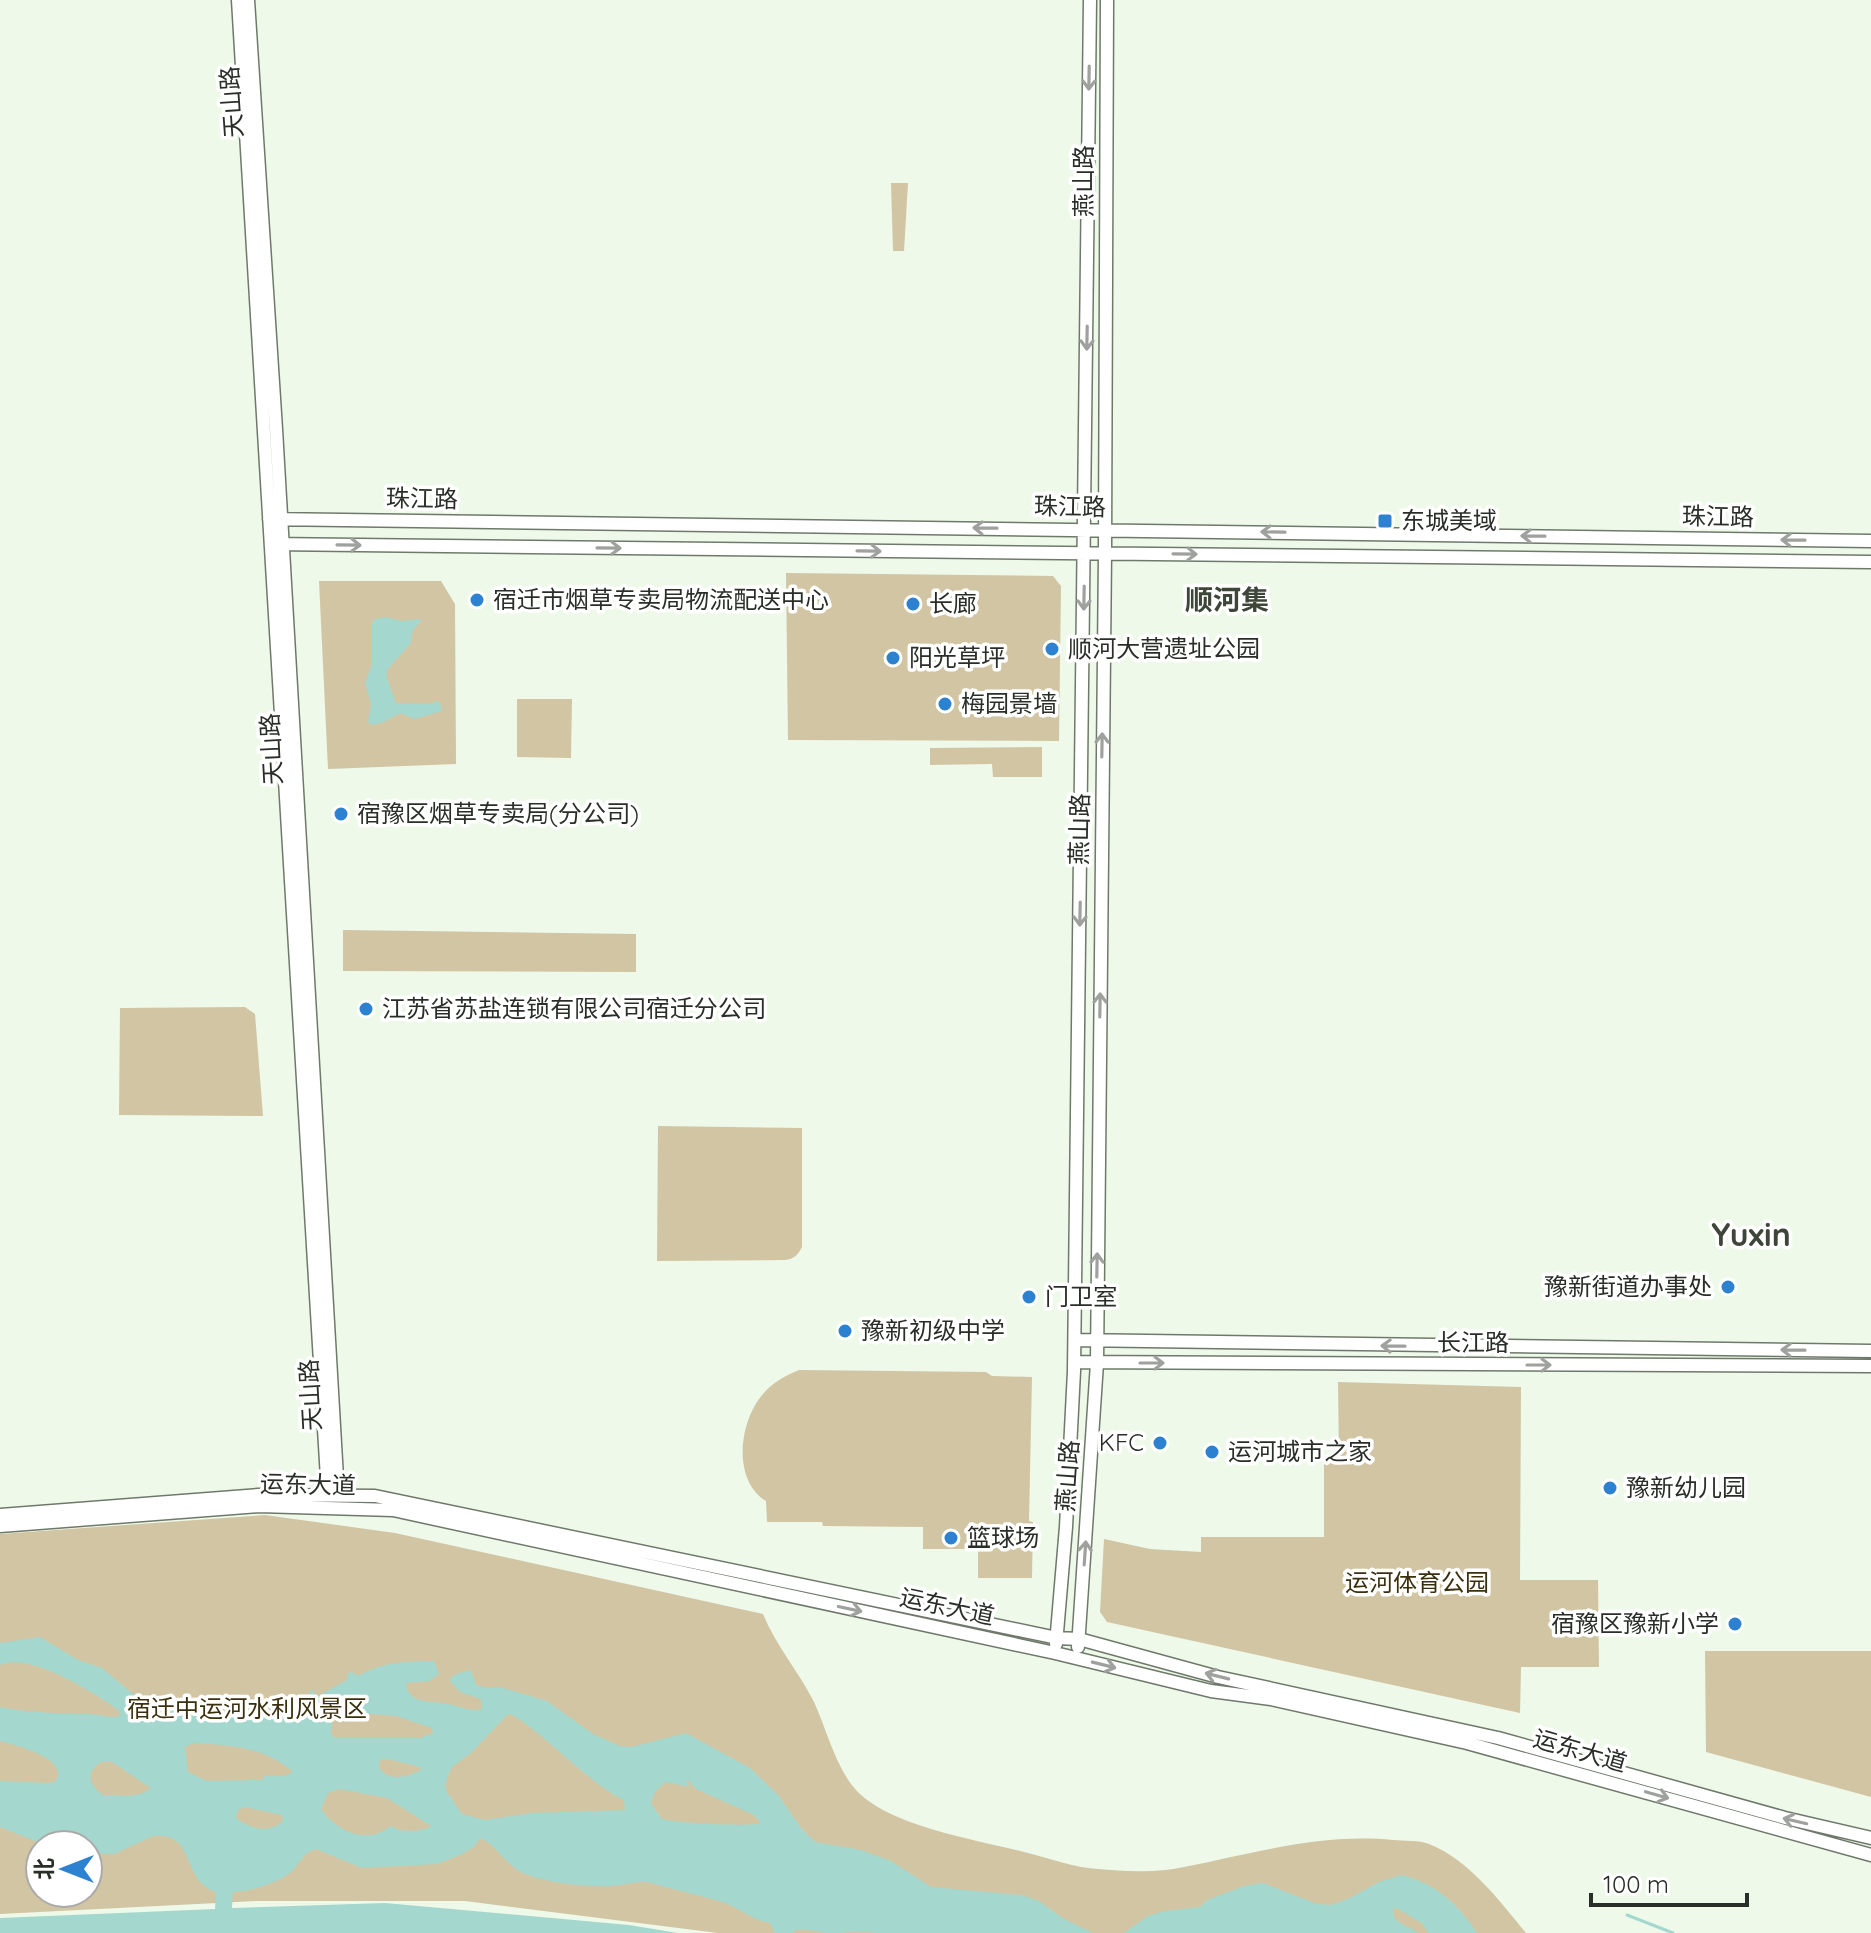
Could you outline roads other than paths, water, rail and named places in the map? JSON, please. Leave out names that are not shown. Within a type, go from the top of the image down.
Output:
[{"type":"street","name":"天山路","points":[[238,0],[277,544],[333,1495]]},
{"type":"street","name":"天山路","points":[[248,0],[275,519]]},
{"type":"street","name":"燕山路","points":[[1055,1653],[1066,1527],[1075,1340],[1090,0]]},
{"type":"street","name":"燕山路","points":[[1077,1658],[1097,1363],[1107,0]]},
{"type":"street","name":"珠江路","points":[[275,519],[1871,541]]},
{"type":"street","name":"珠江路","points":[[277,544],[1871,562]]},
{"type":"street","name":"长江路","points":[[1075,1340],[1871,1351]]},
{"type":"street","name":"长江路","points":[[1074,1362],[1871,1366]]},
{"type":"street","name":"运东大道","points":[[0,1515],[258,1495],[390,1498],[1057,1638],[1079,1639],[1218,1677],[1498,1738],[1785,1818],[1871,1838]]},
{"type":"street","name":"运东大道","points":[[0,1526],[259,1506],[393,1510],[1055,1653],[1211,1691],[1271,1699],[1467,1743],[1871,1855]]},
{"type":"water","points":[[386,617],[401,621],[422,619],[412,632],[411,643],[387,670],[396,703],[440,702],[442,711],[414,719],[400,713],[382,723],[371,725],[368,722],[371,704],[365,683],[372,664],[372,624],[375,619]]},
{"type":"water","points":[[40,1637],[78,1660],[102,1668],[154,1707],[213,1715],[276,1717],[308,1702],[310,1691],[313,1690],[316,1697],[347,1680],[348,1673],[358,1676],[385,1665],[424,1661],[434,1661],[439,1674],[429,1681],[406,1683],[416,1699],[470,1710],[482,1709],[481,1699],[460,1692],[449,1680],[456,1674],[471,1670],[476,1685],[500,1687],[547,1701],[593,1734],[620,1746],[631,1747],[686,1733],[750,1768],[778,1795],[815,1842],[861,1850],[891,1861],[931,1887],[1022,1895],[1039,1901],[1064,1919],[1093,1933],[829,1933],[804,1929],[793,1933],[775,1933],[770,1923],[725,1903],[650,1883],[592,1886],[537,1878],[513,1867],[480,1838],[474,1847],[437,1864],[362,1868],[316,1849],[281,1878],[256,1888],[233,1892],[232,1908],[385,1903],[629,1925],[678,1933],[0,1933],[0,1918],[215,1909],[216,1892],[197,1877],[183,1848],[167,1836],[153,1836],[114,1854],[104,1854],[104,1829],[24,1829],[24,1837],[0,1827],[0,1781],[48,1783],[55,1782],[58,1774],[56,1766],[40,1754],[0,1741],[0,1707],[33,1712],[109,1717],[121,1715],[93,1693],[43,1668],[12,1662],[0,1665],[0,1643]],"holes":[[[337,1711],[396,1716],[432,1728],[433,1733],[420,1738],[335,1738],[331,1734],[333,1715]],[[508,1714],[517,1717],[595,1782],[624,1800],[625,1810],[532,1813],[485,1820],[462,1814],[445,1785],[451,1768],[472,1752]],[[193,1743],[234,1746],[271,1757],[293,1772],[284,1776],[265,1776],[262,1780],[207,1781],[188,1772],[185,1747]],[[388,1759],[420,1767],[421,1770],[393,1777],[379,1768],[380,1760]],[[101,1762],[112,1762],[151,1788],[134,1795],[103,1795],[92,1783],[91,1774]],[[686,1781],[696,1789],[754,1815],[761,1823],[713,1824],[662,1819],[651,1803],[655,1792],[665,1782],[690,1787]],[[339,1789],[387,1798],[431,1826],[410,1831],[390,1826],[372,1835],[353,1833],[335,1824],[321,1809],[328,1793]],[[245,1807],[282,1815],[283,1821],[271,1828],[259,1828],[236,1818],[238,1810]]]},
{"type":"water","points":[[1402,1875],[1445,1896],[1477,1933],[1428,1933],[1423,1924],[1397,1908],[1393,1909],[1395,1918],[1418,1933],[1124,1933],[1148,1916],[1200,1907],[1207,1900],[1244,1886],[1263,1883],[1317,1904],[1331,1905],[1379,1882]]},
{"type":"waterway","points":[[1627,1915],[1673,1933]]},
{"type":"place","name":"东城美域","points":[[1385,521]]},
{"type":"place","name":"宿迁市烟草专卖局物流配送中心","points":[[477,600]]},
{"type":"place","name":"长廊","points":[[913,604]]},
{"type":"place","name":"顺河大营遗址公园","points":[[1052,649]]},
{"type":"place","name":"阳光草坪","points":[[893,658]]},
{"type":"place","name":"梅园景墙","points":[[945,704]]},
{"type":"place","name":"宿豫区烟草专卖局(分公司)","points":[[341,814]]},
{"type":"place","name":"江苏省苏盐连锁有限公司宿迁分公司","points":[[366,1009]]},
{"type":"place","name":"豫新街道办事处","points":[[1728,1287]]},
{"type":"place","name":"门卫室","points":[[1029,1297]]},
{"type":"place","name":"豫新初级中学","points":[[845,1331]]},
{"type":"place","name":"KFC","points":[[1160,1443]]},
{"type":"place","name":"运河城市之家","points":[[1212,1452]]},
{"type":"place","name":"豫新幼儿园","points":[[1610,1488]]},
{"type":"place","name":"篮球场","points":[[951,1538]]},
{"type":"place","name":"宿豫区豫新小学","points":[[1735,1624]]},
{"type":"district","name":"顺河集","points":[[1227,600]]},
{"type":"district","name":"Yuxin","points":[[1751,1235]]},
{"type":"park label","name":"运河体育公园","points":[[1417,1583]]},
{"type":"park label","name":"宿迁中运河水利风景区","points":[[247,1709]]}]
